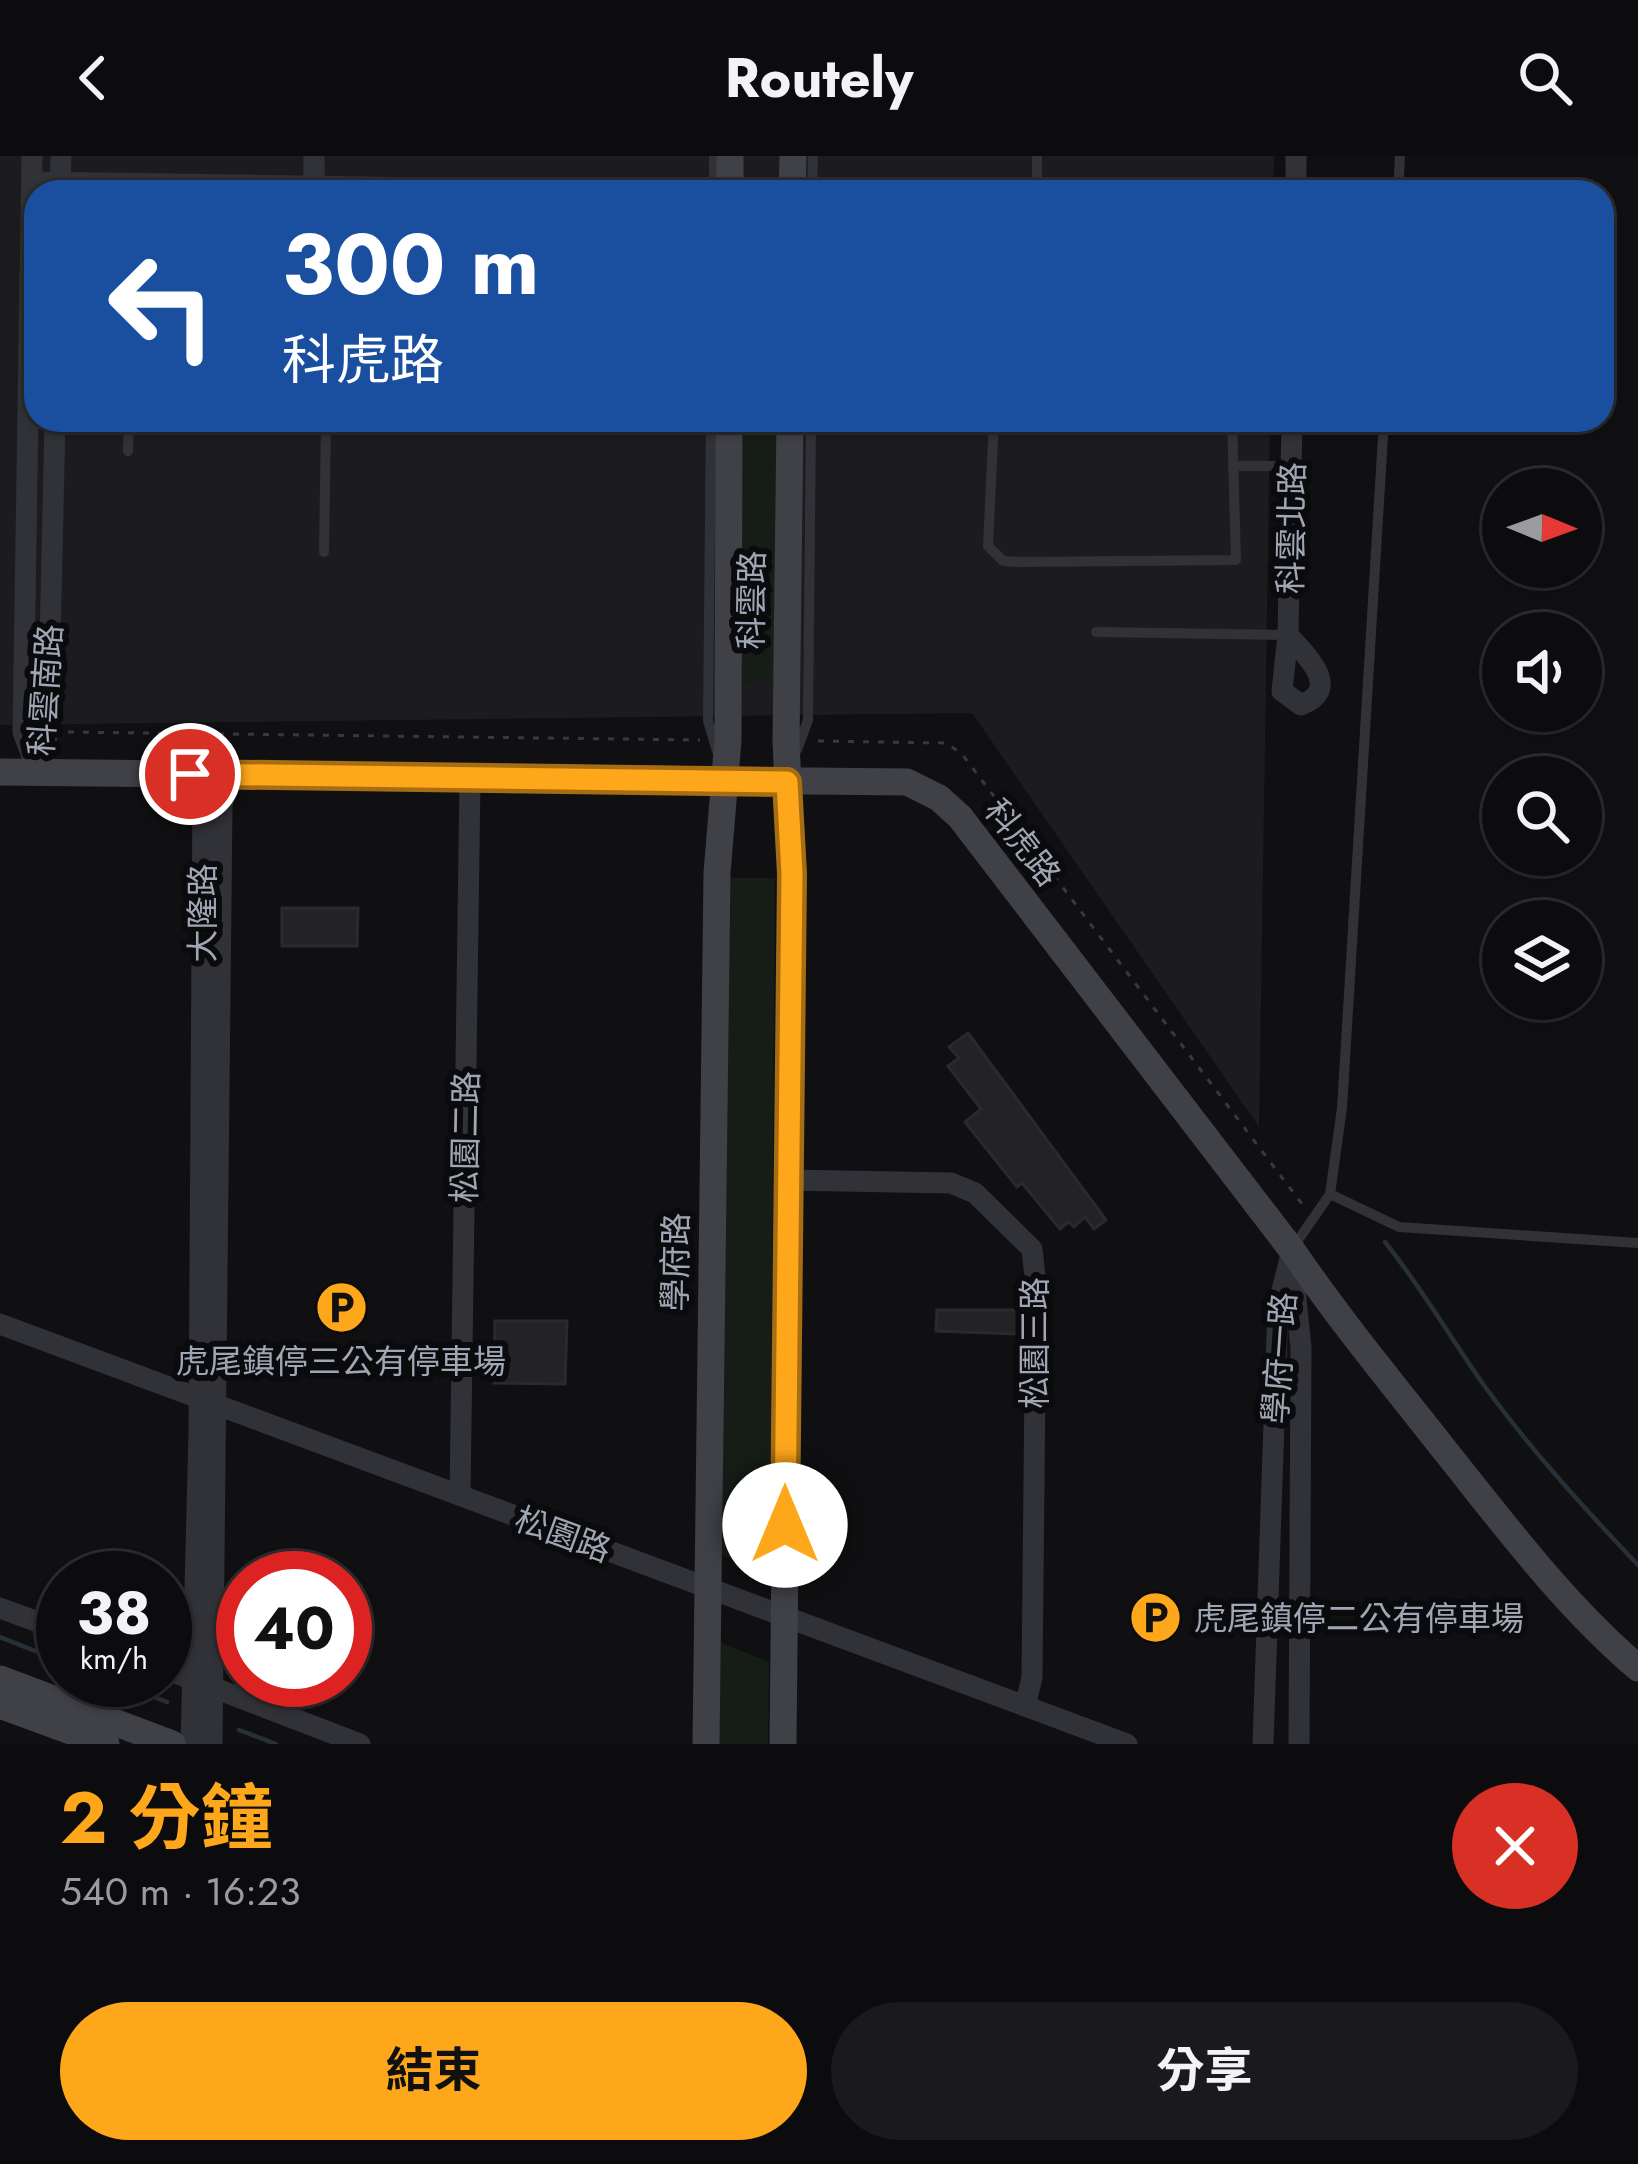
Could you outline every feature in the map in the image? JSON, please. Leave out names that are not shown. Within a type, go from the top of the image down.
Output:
[{"type":"street","name":"科雲南路","points":[[28,432],[23,732],[38,772]]},
{"type":"street","name":"科雲南路","points":[[38,772],[48,732],[55,432]]},
{"type":"street","name":"科雲路","points":[[722,781],[728,740],[728,432]]},
{"type":"street","name":"科雲路","points":[[787,782],[790,432]]},
{"type":"street","name":"科雲北路","points":[[1288,635],[1292,432]]},
{"type":"street","name":"科虎路","points":[[0,772],[907,782],[939,798],[960,818],[1292,1250],[1333,1311],[1503,1524],[1597,1633],[1638,1668]]},
{"type":"street","name":"大隆路","points":[[209,774],[226,788],[207,1401],[204,1685],[212,1744]]},
{"type":"street","name":"松園二路","points":[[460,1496],[470,778]]},
{"type":"street","name":"學府路","points":[[706,1744],[716,897],[722,781]]},
{"type":"street","points":[[783,1744],[792,874],[787,782]]},
{"type":"street","name":"松園三路","points":[[787,1180],[951,1183],[975,1193],[1032,1249],[1036,1286],[1032,1678],[1025,1706]]},
{"type":"street","name":"學府一路","points":[[1264,1744],[1278,1307],[1292,1250]]},
{"type":"street","name":"學府一路","points":[[1292,1250],[1301,1348],[1300,1744]]},
{"type":"street","name":"松園路","points":[[0,1324],[1127,1744]]},
{"type":"street","points":[[0,1608],[36,1621]]},
{"type":"street","points":[[0,1679],[172,1744]]},
{"type":"street","points":[[192,1680],[360,1744]]},
{"type":"street","name":"大隆路","points":[[191,1744],[204,1685]]},
{"type":"street","points":[[0,1705],[106,1744]]},
{"type":"lane","points":[[128,451],[129,432]]},
{"type":"lane","points":[[324,552],[326,432]]},
{"type":"lane","points":[[711,432],[707,721],[716,740],[722,781]]},
{"type":"lane","points":[[787,782],[808,720],[811,432]]},
{"type":"lane","points":[[993,432],[988,546],[1004,561],[1236,560],[1232,432]]},
{"type":"lane","points":[[1292,1250],[1330,1194],[1342,1108],[1383,432]]},
{"type":"lane","points":[[1233,466],[1292,466]]},
{"type":"lane","points":[[1096,632],[1288,635]]},
{"type":"lane","points":[[1330,1194],[1399,1227],[1638,1243]]},
{"type":"shaded area","points":[[0,156],[1274,156],[1273,180],[24,180],[24,432],[1270,432],[1259,1127],[972,713],[0,725]]},
{"type":"shaded area","points":[[739,432],[779,432],[769,681],[743,682]]},
{"type":"shaded area","points":[[729,878],[775,878],[770,1575],[721,1555]]},
{"type":"shaded area","points":[[721,1643],[769,1662],[768,1744],[718,1744]]},
{"type":"building","points":[[282,908],[358,908],[357,946],[282,946]]},
{"type":"building","points":[[968,1033],[1106,1220],[1094,1229],[1085,1217],[1074,1227],[1069,1222],[1060,1229],[1022,1183],[1017,1187],[965,1122],[981,1109],[948,1066],[959,1058],[949,1047]]},
{"type":"building","points":[[937,1310],[1021,1310],[1021,1334],[936,1331]]},
{"type":"building","points":[[495,1321],[567,1321],[565,1384],[494,1383]]},
{"type":"waterway","points":[[1385,1242],[1504,1411],[1638,1565]]},
{"type":"waterway","points":[[0,1637],[36,1651]]},
{"type":"waterway","points":[[239,1730],[276,1744]]},
{"type":"place","name":"虎尾鎮停三公有停車場","points":[[341,1307]]},
{"type":"place","name":"虎尾鎮停二公有停車場","points":[[1155,1618]]},
{"type":"route","points":[[190,774],[787,782],[792,874],[785,1525]]}]
